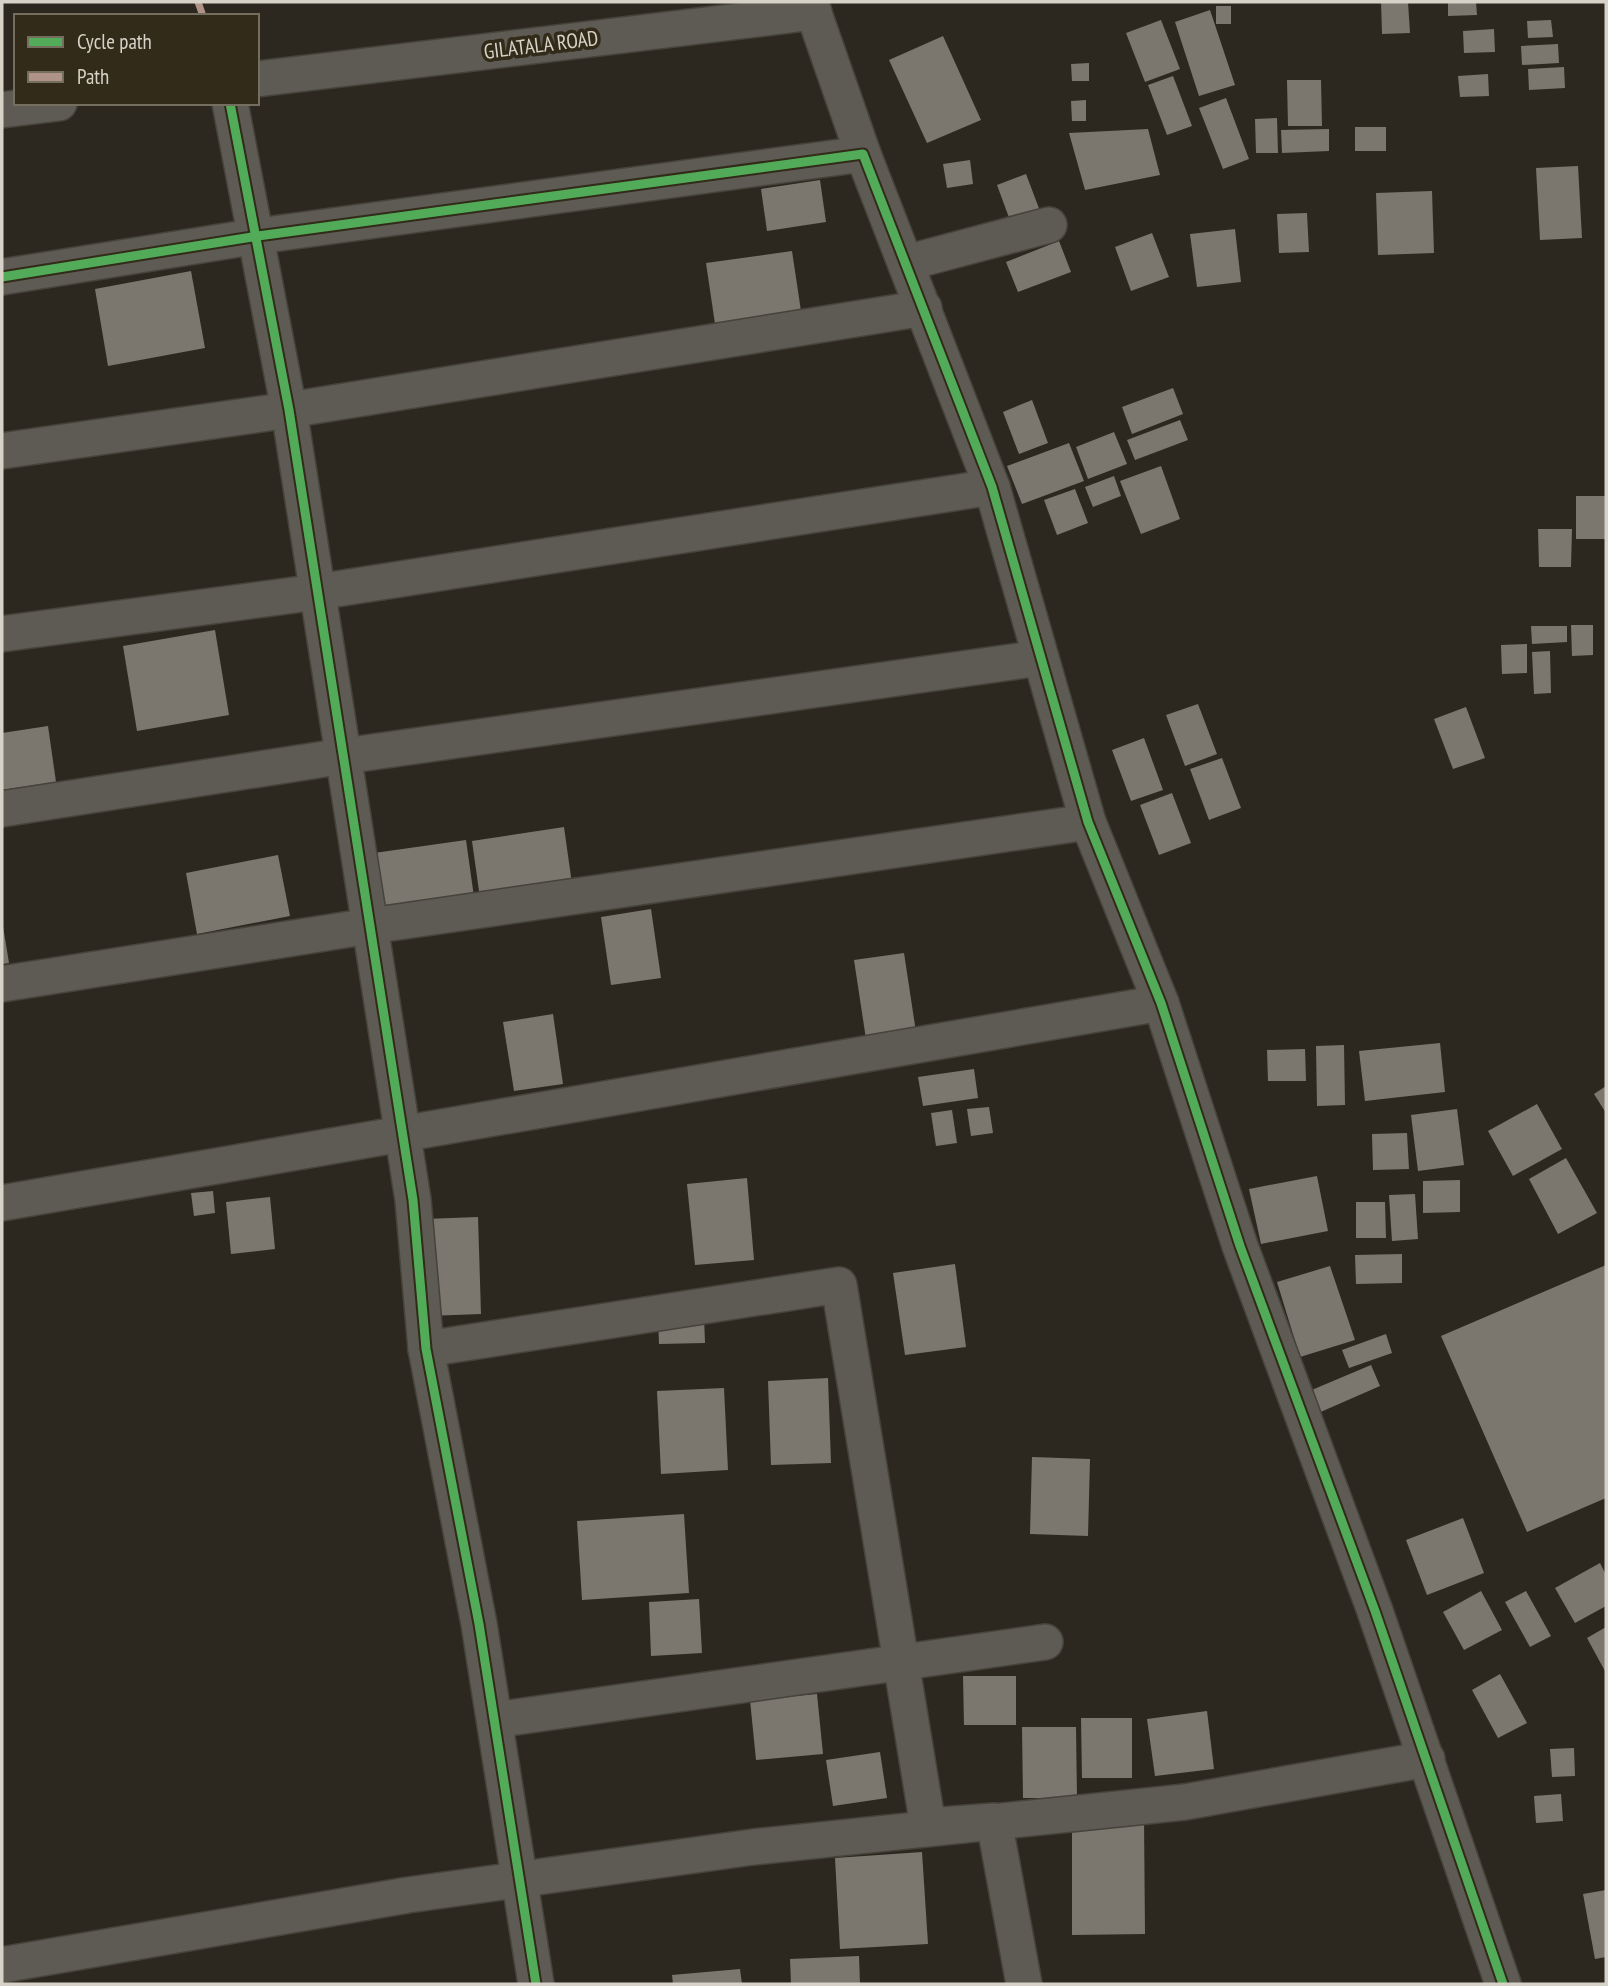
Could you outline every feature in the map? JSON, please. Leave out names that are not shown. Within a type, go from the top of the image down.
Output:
[{"type":"street","name":"GILATALA ROAD","points":[[259,79],[812,7]]},
{"type":"street","points":[[812,7],[863,154],[992,487],[1088,822],[1161,1003],[1240,1246],[1427,1759],[1503,1984]]},
{"type":"street","points":[[2,110],[43,105]]},
{"type":"street","points":[[230,105],[258,236],[289,410],[413,1200],[426,1349],[479,1623],[517,1880],[536,1984]]},
{"type":"street","points":[[2,277],[258,236],[863,154]]},
{"type":"street","points":[[906,263],[1049,225]]},
{"type":"street","points":[[2,451],[289,410],[923,309]]},
{"type":"street","points":[[2,634],[317,592],[992,487]]},
{"type":"street","points":[[2,809],[344,756],[1040,658]]},
{"type":"street","points":[[2,984],[370,926],[1088,822]]},
{"type":"street","points":[[2,1203],[1161,1003]]},
{"type":"street","points":[[426,1349],[839,1285],[928,1826],[994,1821]]},
{"type":"street","points":[[495,1720],[1045,1642]]},
{"type":"street","points":[[2,1965],[408,1895],[753,1847],[1185,1802],[1427,1759]]},
{"type":"street","points":[[994,1821],[1024,1984]]},
{"type":"building","points":[[1381,2],[1408,2],[1410,33],[1382,34]]},
{"type":"building","points":[[1448,2],[1476,2],[1477,15],[1448,16]]},
{"type":"building","points":[[1216,6],[1231,6],[1231,24],[1216,24]]},
{"type":"building","points":[[1210,10],[1235,85],[1199,96],[1175,22]]},
{"type":"building","points":[[1161,20],[1180,69],[1145,82],[1126,33]]},
{"type":"building","points":[[1551,20],[1553,37],[1528,38],[1527,21]]},
{"type":"building","points":[[1494,29],[1495,52],[1464,53],[1463,31]]},
{"type":"building","points":[[943,36],[981,120],[927,143],[889,60]]},
{"type":"building","points":[[1558,44],[1559,63],[1522,65],[1521,46]]},
{"type":"building","points":[[1089,63],[1089,81],[1072,81],[1071,64]]},
{"type":"building","points":[[1564,67],[1565,88],[1529,90],[1528,69]]},
{"type":"building","points":[[1488,74],[1489,96],[1460,97],[1458,76]]},
{"type":"building","points":[[1173,76],[1192,126],[1167,135],[1148,85]]},
{"type":"building","points":[[1287,80],[1321,80],[1322,126],[1288,126]]},
{"type":"building","points":[[1226,98],[1249,159],[1223,169],[1199,108]]},
{"type":"building","points":[[1086,100],[1086,121],[1072,121],[1071,101]]},
{"type":"building","points":[[1277,118],[1278,153],[1256,153],[1255,119]]},
{"type":"building","points":[[1355,127],[1386,127],[1386,151],[1355,151]]},
{"type":"building","points":[[1148,129],[1160,175],[1085,190],[1069,133]]},
{"type":"building","points":[[1329,129],[1329,151],[1282,153],[1281,130]]},
{"type":"building","points":[[970,160],[973,184],[947,188],[943,164]]},
{"type":"building","points":[[1578,166],[1582,238],[1540,240],[1536,168]]},
{"type":"building","points":[[1026,174],[1040,211],[1011,223],[997,185]]},
{"type":"building","points":[[820,180],[826,222],[767,231],[761,189]]},
{"type":"building","points":[[1432,191],[1434,253],[1378,255],[1376,193]]},
{"type":"building","points":[[1307,213],[1309,252],[1279,253],[1277,214]]},
{"type":"building","points":[[1235,229],[1241,282],[1197,287],[1190,234]]},
{"type":"building","points":[[1152,233],[1169,277],[1131,291],[1115,247]]},
{"type":"building","points":[[1059,241],[1071,272],[1018,292],[1006,262]]},
{"type":"building","points":[[792,251],[801,311],[715,324],[706,263]]},
{"type":"building","points":[[191,271],[205,348],[108,366],[95,289]]},
{"type":"building","points":[[1173,388],[1183,414],[1132,434],[1122,407]]},
{"type":"building","points":[[1032,400],[1048,443],[1019,454],[1003,412]]},
{"type":"building","points":[[1180,420],[1188,440],[1135,460],[1127,440]]},
{"type":"building","points":[[1114,432],[1127,464],[1088,479],[1076,447]]},
{"type":"building","points":[[1069,443],[1084,481],[1022,504],[1007,466]]},
{"type":"building","points":[[1161,466],[1180,519],[1141,534],[1120,481]]},
{"type":"building","points":[[1114,476],[1121,496],[1093,507],[1085,487]]},
{"type":"building","points":[[1075,489],[1088,523],[1057,535],[1044,500]]},
{"type":"building","points":[[1576,496],[1605,496],[1605,539],[1576,539]]},
{"type":"building","points":[[1538,529],[1572,529],[1571,567],[1539,567]]},
{"type":"building","points":[[1571,625],[1593,625],[1593,655],[1572,656]]},
{"type":"building","points":[[1531,626],[1567,626],[1567,642],[1532,644]]},
{"type":"building","points":[[215,630],[229,715],[137,731],[123,646]]},
{"type":"building","points":[[1527,644],[1527,673],[1502,674],[1501,645]]},
{"type":"building","points":[[1550,651],[1551,693],[1534,694],[1532,652]]},
{"type":"building","points":[[1198,704],[1217,754],[1185,766],[1166,715]]},
{"type":"building","points":[[1466,707],[1485,758],[1453,769],[1434,719]]},
{"type":"building","points":[[48,726],[56,782],[2,790],[2,733]]},
{"type":"building","points":[[1144,738],[1163,790],[1131,801],[1112,750]]},
{"type":"building","points":[[1222,758],[1241,808],[1209,820],[1190,769]]},
{"type":"building","points":[[1172,793],[1191,843],[1159,855],[1140,805]]},
{"type":"building","points":[[564,827],[572,884],[480,898],[472,841]]},
{"type":"building","points":[[466,840],[474,897],[382,911],[374,853]]},
{"type":"building","points":[[278,855],[290,916],[197,934],[186,873]]},
{"type":"building","points":[[651,909],[661,978],[611,985],[601,917]]},
{"type":"building","points":[[2,920],[9,963],[2,964]]},
{"type":"building","points":[[904,953],[916,1032],[866,1039],[854,960]]},
{"type":"building","points":[[553,1014],[563,1084],[514,1091],[503,1022]]},
{"type":"building","points":[[1440,1043],[1445,1092],[1365,1101],[1359,1051]]},
{"type":"building","points":[[1344,1045],[1345,1105],[1317,1106],[1316,1046]]},
{"type":"building","points":[[1305,1049],[1306,1081],[1268,1081],[1267,1050]]},
{"type":"building","points":[[974,1069],[978,1098],[923,1106],[918,1077]]},
{"type":"building","points":[[1606,1086],[1606,1113],[1594,1094]]},
{"type":"building","points":[[1537,1104],[1562,1149],[1513,1176],[1488,1131]]},
{"type":"building","points":[[989,1107],[993,1133],[971,1136],[967,1109]]},
{"type":"building","points":[[1457,1109],[1464,1165],[1418,1171],[1411,1115]]},
{"type":"building","points":[[952,1110],[957,1143],[936,1146],[931,1113]]},
{"type":"building","points":[[1407,1133],[1409,1169],[1373,1170],[1372,1134]]},
{"type":"building","points":[[1566,1158],[1597,1213],[1558,1234],[1529,1179]]},
{"type":"building","points":[[1317,1176],[1328,1231],[1261,1244],[1249,1189]]},
{"type":"building","points":[[747,1178],[754,1260],[695,1265],[687,1184]]},
{"type":"building","points":[[1460,1180],[1460,1212],[1423,1213],[1423,1181]]},
{"type":"building","points":[[213,1191],[215,1213],[194,1216],[191,1193]]},
{"type":"building","points":[[1415,1194],[1418,1239],[1392,1241],[1389,1195]]},
{"type":"building","points":[[270,1197],[275,1249],[231,1254],[226,1202]]},
{"type":"building","points":[[1356,1202],[1385,1202],[1386,1238],[1356,1238]]},
{"type":"building","points":[[478,1217],[481,1314],[428,1316],[425,1219]]},
{"type":"building","points":[[1402,1254],[1402,1283],[1356,1284],[1355,1255]]},
{"type":"building","points":[[955,1264],[966,1347],[905,1355],[893,1273]]},
{"type":"building","points":[[1606,1265],[1606,1498],[1527,1532],[1441,1336]]},
{"type":"building","points":[[1330,1266],[1355,1340],[1300,1357],[1277,1282]]},
{"type":"building","points":[[704,1317],[705,1343],[659,1344],[658,1318]]},
{"type":"building","points":[[1386,1334],[1392,1353],[1349,1368],[1342,1350]]},
{"type":"building","points":[[1371,1365],[1380,1386],[1316,1414],[1307,1392]]},
{"type":"building","points":[[828,1378],[831,1463],[771,1465],[768,1381]]},
{"type":"building","points":[[724,1388],[728,1470],[661,1474],[657,1391]]},
{"type":"building","points":[[1032,1457],[1090,1459],[1088,1536],[1030,1534]]},
{"type":"building","points":[[684,1514],[689,1593],[582,1600],[577,1521]]},
{"type":"building","points":[[1463,1518],[1484,1573],[1427,1595],[1406,1540]]},
{"type":"building","points":[[1600,1563],[1606,1575],[1606,1606],[1575,1623],[1555,1588]]},
{"type":"building","points":[[1481,1591],[1502,1630],[1464,1650],[1443,1612]]},
{"type":"building","points":[[1526,1591],[1551,1636],[1530,1647],[1505,1602]]},
{"type":"building","points":[[699,1599],[702,1653],[651,1656],[649,1602]]},
{"type":"building","points":[[1606,1627],[1606,1673],[1587,1638]]},
{"type":"building","points":[[1500,1674],[1527,1723],[1498,1738],[1472,1690]]},
{"type":"building","points":[[963,1676],[1016,1676],[1016,1725],[964,1725]]},
{"type":"building","points":[[817,1694],[823,1754],[756,1760],[750,1700]]},
{"type":"building","points":[[1207,1711],[1214,1769],[1155,1776],[1147,1719]]},
{"type":"building","points":[[1081,1718],[1132,1718],[1132,1778],[1082,1778]]},
{"type":"building","points":[[1022,1727],[1076,1727],[1077,1798],[1023,1798]]},
{"type":"building","points":[[1574,1748],[1575,1776],[1552,1777],[1550,1749]]},
{"type":"building","points":[[880,1752],[887,1798],[833,1806],[826,1760]]},
{"type":"building","points":[[1561,1794],[1563,1821],[1536,1823],[1534,1796]]},
{"type":"building","points":[[1072,1819],[1144,1819],[1145,1934],[1072,1935]]},
{"type":"building","points":[[922,1852],[928,1944],[840,1949],[835,1858]]},
{"type":"building","points":[[1606,1890],[1606,1957],[1595,1959],[1583,1894]]},
{"type":"building","points":[[859,1956],[860,1984],[791,1984],[790,1959]]},
{"type":"building","points":[[740,1969],[742,1984],[673,1984],[672,1975]]},
{"type":"marked path","points":[[198,2],[202,14]]},
{"type":"cycle path","points":[[230,105],[289,410],[413,1200],[426,1349],[479,1624],[536,1984]]},
{"type":"cycle path","points":[[2,277],[258,236],[863,154],[992,487],[1088,822],[1161,1003],[1240,1246],[1375,1611],[1503,1984]]}]
